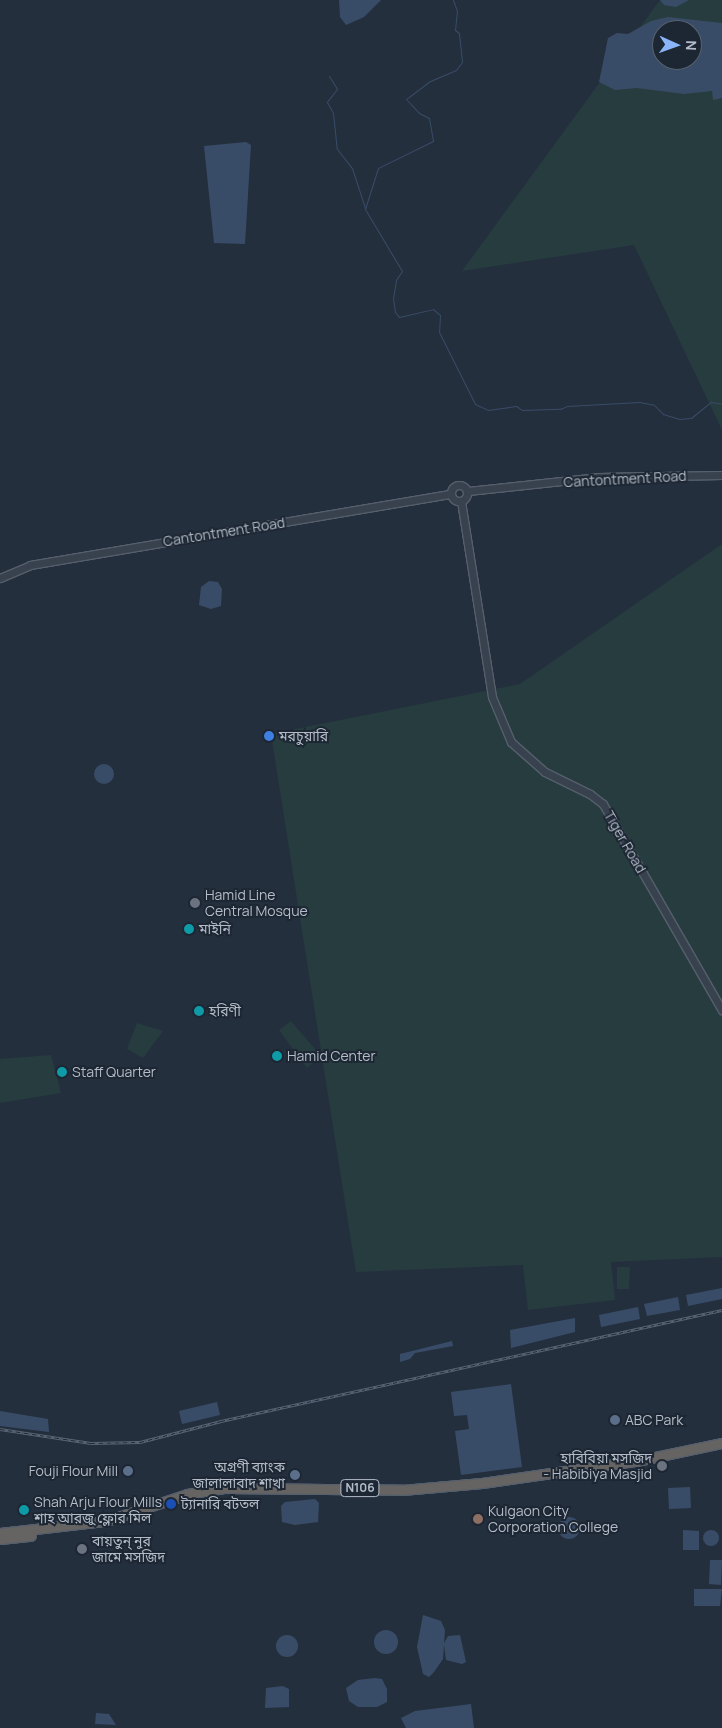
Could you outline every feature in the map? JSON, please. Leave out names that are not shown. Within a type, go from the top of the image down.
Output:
[{"type":"highway","name":"N106","points":[[0,1533],[106,1522],[187,1494],[223,1488],[402,1490],[482,1483],[632,1461],[722,1442]]},
{"type":"highway","name":"N106","points":[[0,1539],[108,1524],[179,1501],[216,1493],[258,1491],[404,1493],[484,1488],[629,1467],[722,1448]]},
{"type":"street","name":"Cantontment Road","points":[[0,578],[30,565],[451,494],[458,484],[468,491],[599,477],[722,475]]},
{"type":"street","points":[[451,494],[461,501],[468,491]]},
{"type":"street","name":"Tiger Road","points":[[461,501],[492,697],[511,742],[545,772],[590,794],[603,804],[722,1010]]},
{"type":"green space","points":[[660,0],[722,0],[722,430],[634,245],[462,271]]},
{"type":"green space","points":[[722,544],[722,1257],[611,1262],[615,1300],[528,1310],[523,1265],[356,1272],[271,734],[520,684]]},
{"type":"green space","points":[[291,1021],[321,1056],[307,1068],[279,1030]]},
{"type":"green space","points":[[137,1023],[163,1031],[143,1058],[127,1049]]},
{"type":"green space","points":[[51,1055],[61,1093],[0,1103],[0,1059]]},
{"type":"green space","points":[[617,1267],[630,1267],[629,1289],[617,1289]]},
{"type":"water","points":[[339,0],[381,0],[364,17],[346,25],[340,17]]},
{"type":"water","points":[[660,0],[689,0],[676,7],[664,5]]},
{"type":"water","points":[[668,17],[695,20],[655,20]]},
{"type":"water","points":[[652,21],[652,70],[702,70],[702,21],[722,23],[722,98],[713,100],[712,91],[684,94],[637,88],[615,90],[599,82],[608,38],[617,33],[628,34]]},
{"type":"water","points":[[246,142],[251,145],[245,244],[214,243],[204,146]]},
{"type":"water","points":[[209,581],[218,582],[222,589],[221,606],[211,609],[199,605],[201,587]]},
{"type":"water","points":[[104,764],[111,767],[114,774],[111,781],[104,784],[97,781],[94,774],[97,767]]},
{"type":"water","points":[[722,1288],[722,1299],[688,1306],[686,1295]]},
{"type":"water","points":[[678,1297],[680,1310],[647,1316],[644,1304]]},
{"type":"water","points":[[638,1307],[640,1319],[601,1327],[599,1315]]},
{"type":"water","points":[[575,1318],[575,1332],[511,1348],[510,1330]]},
{"type":"water","points":[[452,1341],[453,1346],[415,1353],[410,1359],[400,1362],[400,1354]]},
{"type":"water","points":[[511,1384],[522,1467],[461,1475],[455,1431],[469,1429],[467,1415],[454,1416],[451,1392]]},
{"type":"water","points":[[217,1402],[220,1415],[182,1424],[179,1411]]},
{"type":"water","points":[[0,1411],[48,1419],[49,1432],[0,1426]]},
{"type":"water","points":[[690,1487],[691,1508],[669,1509],[668,1488]]},
{"type":"water","points":[[315,1499],[319,1503],[318,1522],[295,1525],[282,1522],[281,1506],[285,1502]]},
{"type":"water","points":[[569,1517],[577,1520],[580,1528],[577,1536],[569,1539],[561,1536],[558,1528],[561,1520]]},
{"type":"water","points":[[683,1530],[699,1531],[699,1550],[683,1550]]},
{"type":"water","points":[[708,1530],[714,1530],[719,1535],[717,1544],[708,1546],[703,1541],[703,1535]]},
{"type":"water","points":[[710,1560],[722,1560],[721,1585],[709,1584]]},
{"type":"water","points":[[694,1589],[722,1589],[720,1606],[694,1606]]},
{"type":"water","points":[[423,1615],[441,1621],[445,1630],[444,1643],[448,1636],[460,1635],[466,1662],[462,1664],[446,1660],[444,1645],[443,1659],[434,1672],[429,1677],[423,1674],[417,1647]]},
{"type":"water","points":[[386,1630],[394,1634],[398,1642],[394,1650],[386,1654],[378,1650],[374,1642],[378,1634]]},
{"type":"water","points":[[287,1635],[295,1638],[298,1646],[295,1654],[287,1657],[279,1654],[276,1646],[279,1638]]},
{"type":"water","points":[[382,1679],[387,1689],[387,1702],[377,1707],[358,1707],[349,1701],[346,1688],[358,1680]]},
{"type":"water","points":[[283,1686],[289,1689],[289,1707],[265,1708],[266,1688]]},
{"type":"water","points":[[471,1704],[474,1728],[406,1728],[401,1718],[415,1711]]},
{"type":"water","points":[[96,1713],[109,1714],[116,1725],[95,1724]]},
{"type":"waterway","points":[[453,0],[457,11],[455,30],[459,33],[462,62],[456,70],[430,81],[406,99],[419,113],[429,118],[433,141],[378,168],[365,209],[402,271],[396,280],[393,298],[395,312],[399,317],[433,309],[440,315],[439,332],[475,404],[488,410],[516,406],[522,410],[560,409],[567,406],[639,402],[654,405],[663,414],[679,419],[691,418],[711,402],[722,404]]},
{"type":"waterway","points":[[329,76],[337,89],[327,102],[333,113],[337,149],[352,168],[365,208]]},
{"type":"railway","points":[[0,1429],[91,1443],[140,1442],[221,1421],[722,1310]]},
{"type":"place","name":"মরচুয়ারি","points":[[269,736]]},
{"type":"place","name":"Hamid Line Central Mosque","points":[[195,903]]},
{"type":"place","name":"মাইনি","points":[[189,929]]},
{"type":"place","name":"হরিণী","points":[[199,1011]]},
{"type":"place","name":"Hamid Center","points":[[277,1056]]},
{"type":"place","name":"Staff Quarter","points":[[62,1072]]},
{"type":"place","name":"ABC Park","points":[[615,1420]]},
{"type":"place","name":"হাবিবিয়া মসজিদ - Habibiya Masjid","points":[[662,1466]]},
{"type":"place","name":"Fouji Flour Mill","points":[[128,1471]]},
{"type":"place","name":"অগ্রণী ব্যাংক জালালাবাদ শাখা","points":[[295,1475]]},
{"type":"place","name":"ট্যানারি বটতল","points":[[171,1504]]},
{"type":"place","name":"Shah Arju Flour Mills শাহ আরজু ফ্লোর মিল","points":[[24,1510]]},
{"type":"place","name":"Kulgaon City Corporation College","points":[[478,1519]]},
{"type":"place","name":"বায়তুন্ নুর জামে মসজিদ","points":[[82,1549]]}]
